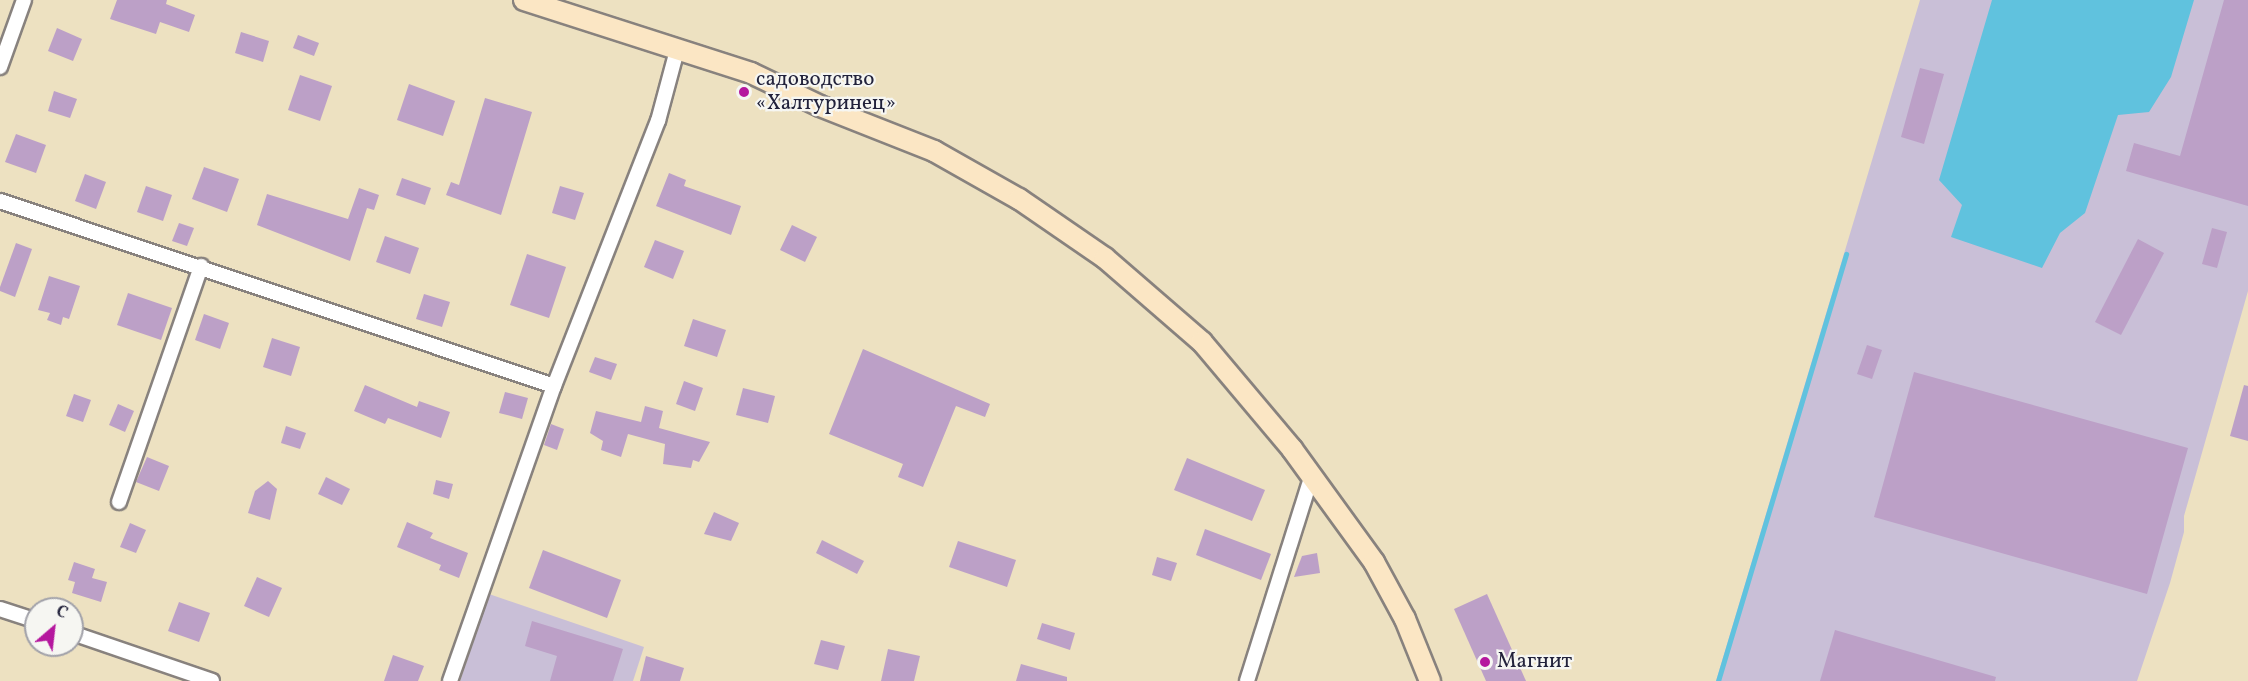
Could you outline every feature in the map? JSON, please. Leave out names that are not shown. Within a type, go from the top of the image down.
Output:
[{"type":"main road","points":[[524,0],[751,73],[820,106],[934,151],[1061,228],[1105,258],[1202,342],[1259,406],[1374,562],[1405,619],[1430,681]]},
{"type":"street","points":[[0,67],[24,0]]},
{"type":"street","points":[[450,681],[554,386],[658,121],[677,50]]},
{"type":"street","points":[[0,201],[201,266],[554,386]]},
{"type":"street","points":[[119,502],[201,266]]},
{"type":"street","points":[[1247,681],[1312,475]]},
{"type":"street","points":[[0,609],[24,617]]},
{"type":"street","points":[[84,637],[212,681]]},
{"type":"shaded area","points":[[1920,0],[2248,0],[2248,291],[2184,516],[2184,532],[2170,583],[2137,681],[1716,681]]},
{"type":"shaded area","points":[[489,594],[644,647],[633,681],[460,681]]},
{"type":"water","points":[[1992,0],[2194,0],[2171,77],[2149,112],[2118,115],[2085,213],[2060,233],[2042,268],[1951,237],[1962,205],[1939,180]]},
{"type":"building","points":[[117,0],[167,0],[166,4],[195,15],[189,32],[160,22],[156,34],[110,19]]},
{"type":"building","points":[[2224,0],[2248,0],[2248,206],[2126,171],[2134,143],[2180,156]]},
{"type":"building","points":[[57,28],[82,39],[73,61],[48,51]]},
{"type":"building","points":[[241,32],[269,41],[263,62],[235,53]]},
{"type":"building","points":[[298,35],[319,43],[314,56],[293,48]]},
{"type":"building","points":[[1920,68],[1944,74],[1924,144],[1901,137]]},
{"type":"building","points":[[300,75],[332,86],[320,121],[288,110]]},
{"type":"building","points":[[409,84],[455,101],[443,136],[397,120]]},
{"type":"building","points":[[54,91],[77,99],[70,118],[48,111]]},
{"type":"building","points":[[485,98],[532,112],[501,215],[446,195],[451,182],[459,185]]},
{"type":"building","points":[[16,134],[46,145],[36,173],[5,162]]},
{"type":"building","points":[[204,167],[239,179],[227,212],[192,199]]},
{"type":"building","points":[[669,173],[686,180],[684,186],[741,206],[731,235],[656,206]]},
{"type":"building","points":[[85,174],[106,182],[96,209],[75,201]]},
{"type":"building","points":[[402,178],[431,188],[425,205],[396,195]]},
{"type":"building","points":[[146,186],[172,195],[163,221],[137,212]]},
{"type":"building","points":[[560,186],[584,193],[575,220],[552,213]]},
{"type":"building","points":[[359,188],[379,195],[374,210],[367,208],[350,261],[257,225],[267,194],[348,219]]},
{"type":"building","points":[[179,223],[194,228],[187,246],[172,241]]},
{"type":"building","points":[[792,225],[817,237],[805,262],[780,250]]},
{"type":"building","points":[[2212,228],[2227,232],[2217,268],[2202,264]]},
{"type":"building","points":[[385,236],[419,248],[410,274],[376,262]]},
{"type":"building","points":[[2138,239],[2164,253],[2121,335],[2095,322]]},
{"type":"building","points":[[655,240],[684,251],[673,279],[644,267]]},
{"type":"building","points":[[16,243],[32,249],[15,297],[0,291],[0,287]]},
{"type":"building","points":[[527,254],[566,267],[549,318],[510,305]]},
{"type":"building","points":[[49,276],[80,286],[69,319],[63,317],[61,325],[47,320],[50,313],[38,310]]},
{"type":"building","points":[[128,293],[172,308],[161,340],[117,325]]},
{"type":"building","points":[[424,294],[450,302],[442,327],[416,319]]},
{"type":"building","points":[[204,314],[229,323],[220,349],[195,340]]},
{"type":"building","points":[[693,319],[726,330],[717,357],[684,346]]},
{"type":"building","points":[[272,338],[300,347],[291,376],[263,367]]},
{"type":"building","points":[[1867,345],[1882,350],[1872,379],[1857,374]]},
{"type":"building","points":[[863,349],[990,404],[985,417],[956,406],[923,487],[898,477],[903,464],[829,434]]},
{"type":"building","points":[[595,357],[617,364],[611,380],[589,372]]},
{"type":"building","points":[[1914,372],[2188,448],[2147,594],[1874,517]]},
{"type":"building","points":[[684,381],[703,388],[695,411],[676,404]]},
{"type":"building","points":[[365,385],[417,407],[419,401],[450,412],[441,438],[388,418],[385,424],[354,411]]},
{"type":"building","points":[[2244,385],[2248,386],[2248,441],[2230,436]]},
{"type":"building","points":[[743,388],[775,396],[768,423],[736,415]]},
{"type":"building","points":[[505,392],[528,398],[522,419],[499,413]]},
{"type":"building","points":[[74,394],[91,400],[83,422],[66,416]]},
{"type":"building","points":[[118,404],[134,411],[125,432],[109,425]]},
{"type":"building","points":[[645,406],[663,411],[659,428],[710,442],[699,462],[693,460],[691,468],[663,464],[665,444],[628,434],[621,457],[601,450],[603,441],[590,433],[596,411],[641,422]]},
{"type":"building","points":[[551,424],[564,429],[557,450],[544,445]]},
{"type":"building","points":[[286,426],[306,433],[300,449],[281,443]]},
{"type":"building","points":[[147,457],[169,466],[159,491],[136,482]]},
{"type":"building","points":[[1187,458],[1265,490],[1252,521],[1174,490]]},
{"type":"building","points":[[326,477],[350,489],[342,505],[318,494]]},
{"type":"building","points":[[436,480],[453,484],[449,499],[433,494]]},
{"type":"building","points":[[268,481],[277,489],[270,520],[248,513],[255,491]]},
{"type":"building","points":[[714,512],[739,523],[731,541],[704,534]]},
{"type":"building","points":[[407,522],[433,533],[430,538],[468,553],[459,578],[439,570],[441,565],[397,547]]},
{"type":"building","points":[[130,523],[146,530],[136,553],[120,547]]},
{"type":"building","points":[[1205,529],[1271,554],[1261,580],[1196,555]]},
{"type":"building","points":[[822,540],[864,561],[857,574],[816,553]]},
{"type":"building","points":[[958,541],[1016,560],[1007,587],[949,567]]},
{"type":"building","points":[[543,550],[621,580],[607,618],[529,588]]},
{"type":"building","points":[[1317,553],[1320,573],[1294,577],[1302,556]]},
{"type":"building","points":[[1157,557],[1177,563],[1171,581],[1152,575]]},
{"type":"building","points":[[74,562],[95,569],[92,578],[107,582],[101,602],[72,593],[75,582],[68,580]]},
{"type":"building","points":[[257,577],[282,588],[269,617],[244,606]]},
{"type":"building","points":[[1487,594],[1526,681],[1486,681],[1454,609]]},
{"type":"building","points":[[179,602],[210,613],[199,642],[168,631]]},
{"type":"building","points":[[532,621],[623,649],[613,681],[550,681],[557,656],[525,646]]},
{"type":"building","points":[[1042,623],[1075,633],[1070,650],[1037,639]]},
{"type":"building","points":[[1835,630],[1996,677],[1995,681],[1820,681]]},
{"type":"building","points":[[821,640],[845,646],[838,670],[814,664]]},
{"type":"building","points":[[888,649],[920,656],[914,681],[881,681]]},
{"type":"building","points":[[393,655],[424,666],[418,681],[384,681]]},
{"type":"building","points":[[646,656],[684,668],[680,681],[640,681]]},
{"type":"building","points":[[1021,664],[1067,677],[1067,681],[1016,681]]},
{"type":"waterway","points":[[1718,681],[1846,254]]},
{"type":"place","name":"садоводство «Халтуринец»","points":[[744,92]]},
{"type":"place","name":"Магнит","points":[[1485,662]]}]
